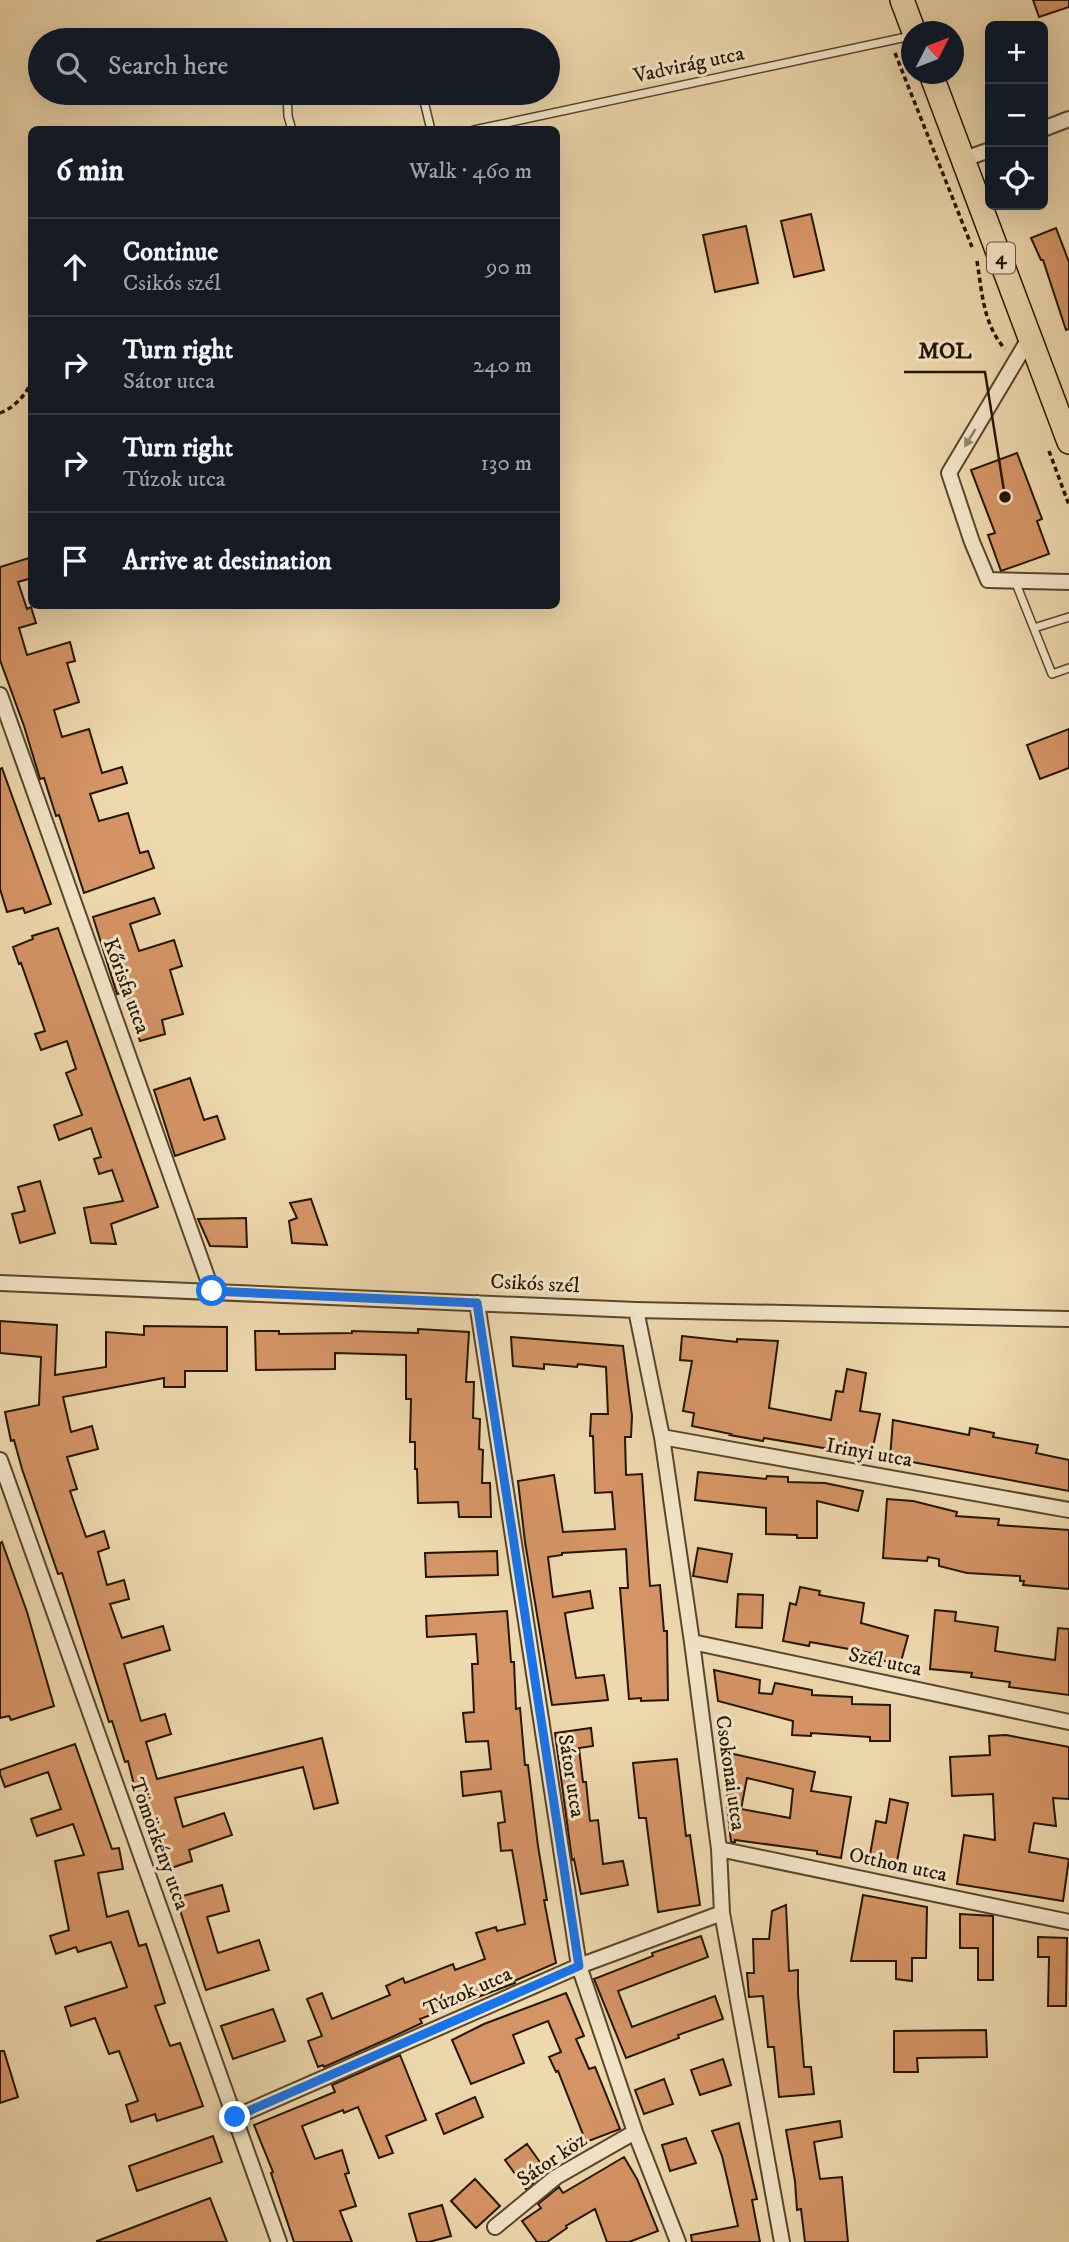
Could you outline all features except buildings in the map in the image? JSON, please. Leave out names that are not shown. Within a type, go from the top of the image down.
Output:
[{"type":"main road","points":[[902,0],[909,21]]},
{"type":"main road","name":"4","points":[[935,84],[1069,442]]},
{"type":"street","points":[[1048,127],[1069,118]]},
{"type":"street","points":[[964,159],[985,152]]},
{"type":"street","points":[[1030,337],[949,473],[988,580],[1069,582]]},
{"type":"street","name":"Kőrisfa utca","points":[[0,695],[212,1291]]},
{"type":"street","name":"Csikós szél","points":[[0,1283],[636,1310],[1069,1319]]},
{"type":"street","name":"Sátor utca","points":[[477,1303],[579,1966],[635,2133],[678,2242]]},
{"type":"street","name":"Csokonai utca","points":[[636,1310],[662,1437],[692,1642],[719,1849],[722,1913],[782,2242]]},
{"type":"street","name":"Irinyi utca","points":[[662,1437],[1069,1510]]},
{"type":"street","name":"Tömörkény utca","points":[[0,1460],[279,2242]]},
{"type":"street","name":"Szél utca","points":[[692,1642],[1069,1722]]},
{"type":"street","name":"Otthon utca","points":[[719,1849],[1069,1922]]},
{"type":"street","name":"Túzok utca","points":[[235,2117],[579,1966],[722,1913]]},
{"type":"street","name":"Sátor köz","points":[[495,2227],[556,2177],[635,2133]]},
{"type":"lane","name":"Vadvirág utca","points":[[492,126],[901,37]]},
{"type":"lane","points":[[288,105],[291,126]]},
{"type":"lane","points":[[425,105],[430,126]]},
{"type":"lane","points":[[1015,581],[1052,674],[1069,668]]},
{"type":"lane","points":[[1034,628],[1069,617]]},
{"type":"path","points":[[890,40],[978,262],[981,299],[995,338],[1015,361]]},
{"type":"path","points":[[0,413],[8,410],[28,389]]},
{"type":"path","points":[[1045,440],[1069,505]]},
{"type":"place","name":"MOL","points":[[1005,497]]},
{"type":"route","points":[[212,1291],[477,1303],[579,1966],[235,2117]]}]
